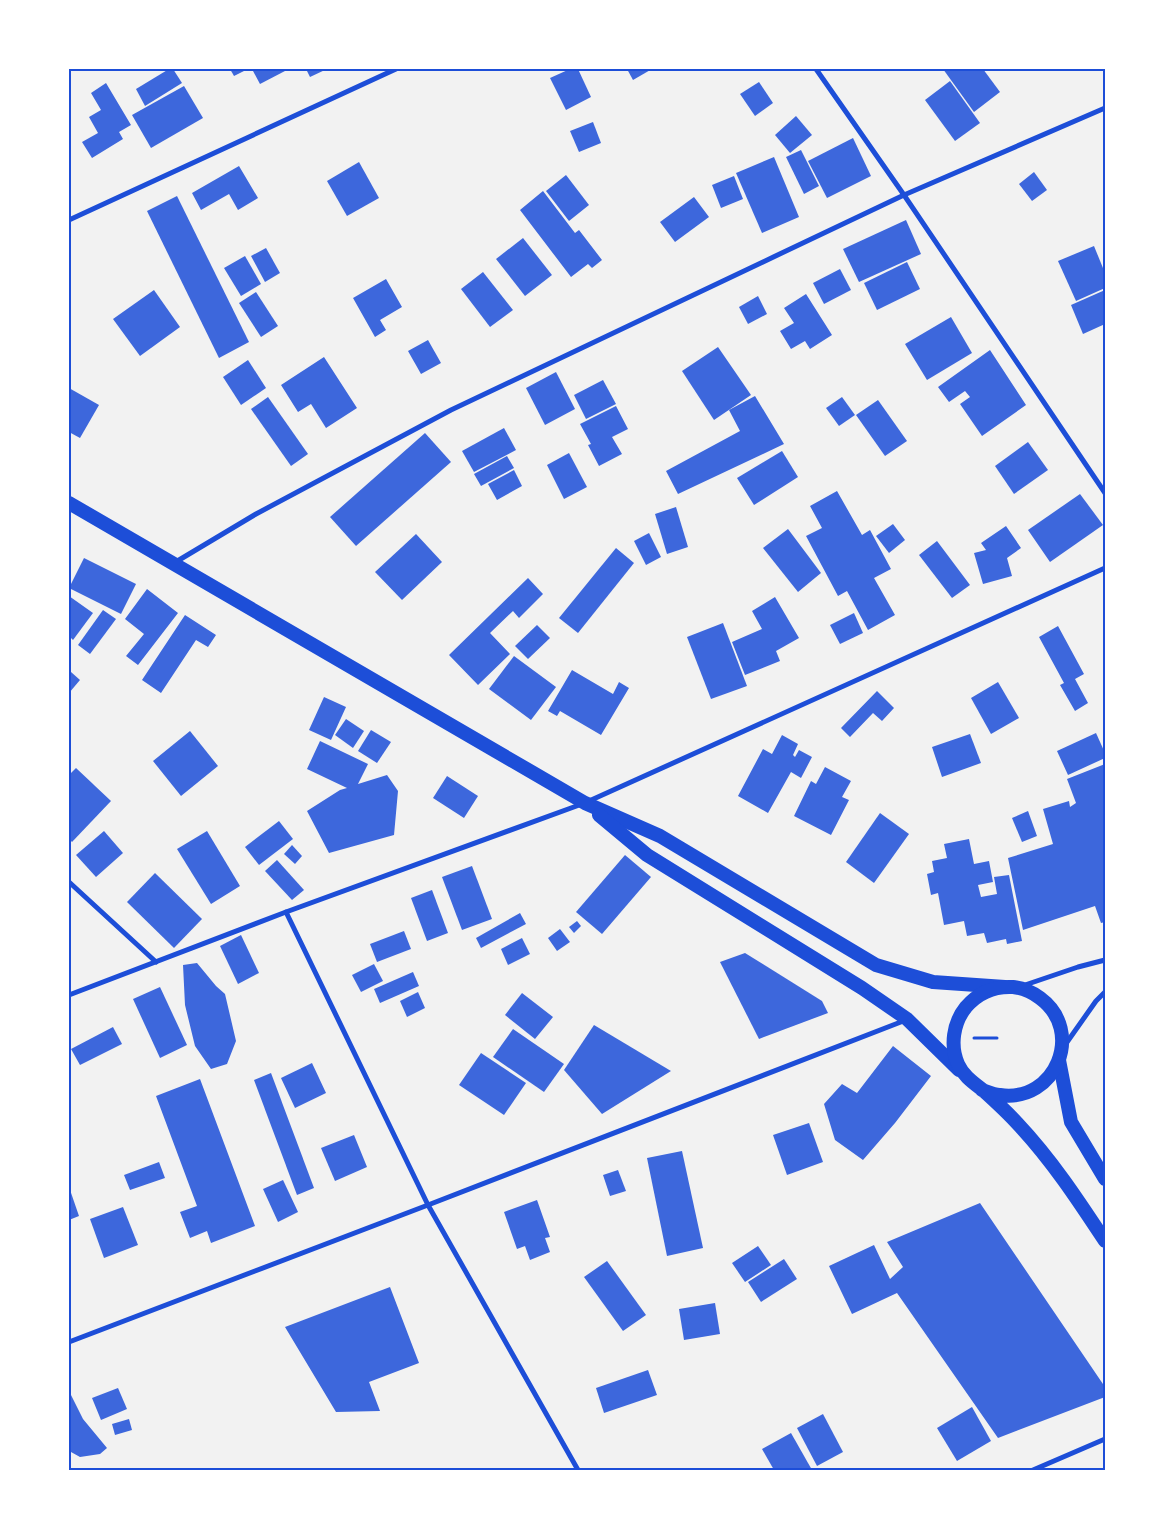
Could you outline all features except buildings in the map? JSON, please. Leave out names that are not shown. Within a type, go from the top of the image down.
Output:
[{"type":"highway","points":[[69,503],[585,803],[660,836],[876,965],[933,982],[1012,987],[1034,993],[1047,1003],[1057,1016],[1062,1033],[1061,1054],[1071,1122],[1105,1179]]},
{"type":"highway","points":[[585,803],[647,855],[862,988],[907,1019],[966,1077],[1016,1121],[1066,1182],[1105,1241]]},
{"type":"highway","points":[[966,1077],[958,1065],[954,1052],[953,1038],[957,1022],[964,1008],[976,997],[990,990],[1012,987]]},
{"type":"highway","points":[[982,1090],[1000,1096],[1019,1095],[1036,1088],[1050,1076],[1061,1054]]},
{"type":"street","points":[[69,220],[396,69]]},
{"type":"street","points":[[816,69],[904,195],[1105,493]]},
{"type":"street","points":[[172,564],[289,496],[451,410],[904,195],[1105,108]]},
{"type":"street","points":[[69,995],[286,912],[585,803],[1105,568]]},
{"type":"street","points":[[69,882],[156,962]]},
{"type":"street","points":[[286,912],[428,1206],[578,1470]]},
{"type":"street","points":[[1012,987],[1105,960]]},
{"type":"street","points":[[1061,1054],[1096,1001],[1105,992]]},
{"type":"street","points":[[69,1342],[428,1206],[907,1019]]},
{"type":"street","points":[[1033,1470],[1105,1439]]}]
